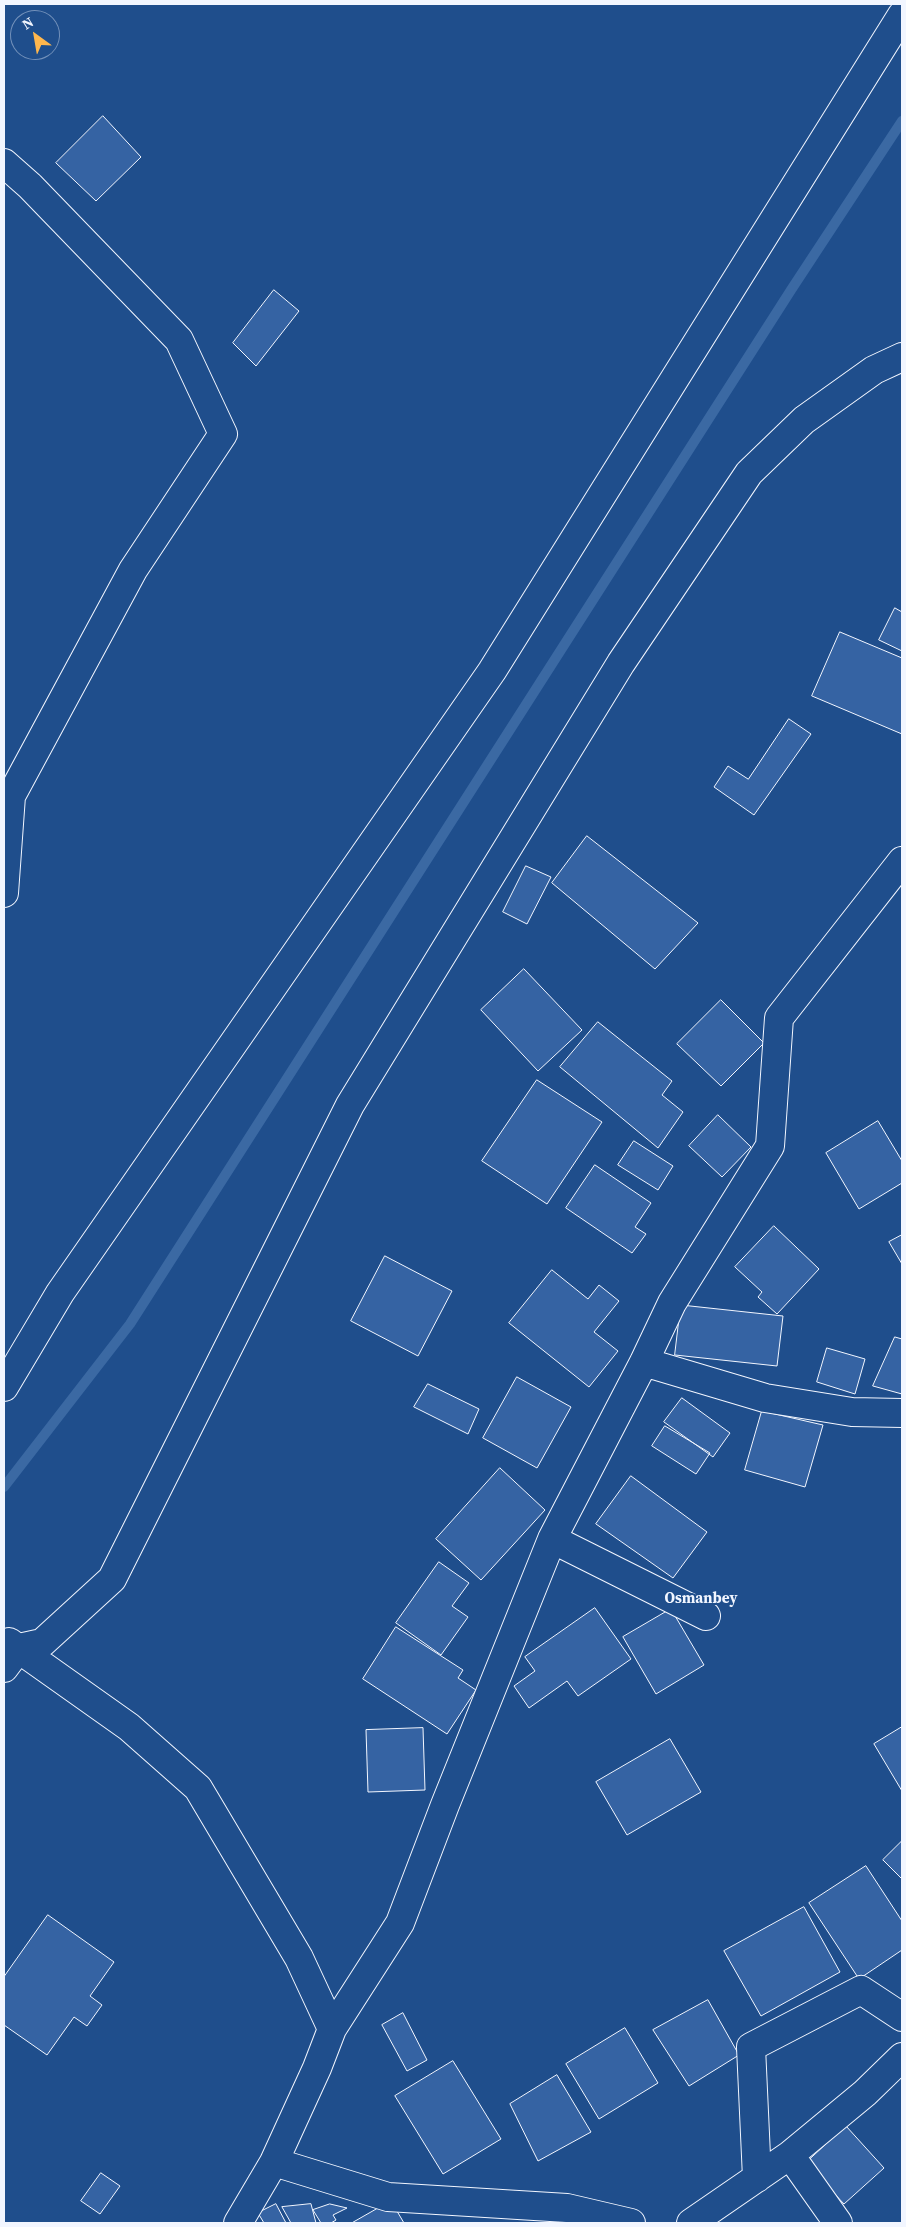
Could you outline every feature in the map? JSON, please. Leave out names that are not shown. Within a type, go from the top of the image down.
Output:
[{"type":"street","points":[[4,1387],[60,1293],[492,671],[902,15]]},
{"type":"street","points":[[4,163],[30,186],[179,340],[223,434],[133,570],[11,796],[4,893]]},
{"type":"street","points":[[9,1652],[42,1644],[112,1579],[350,1105],[621,663],[749,473],[804,420],[874,370],[902,358]]},
{"type":"street","points":[[238,2223],[274,2162],[317,2068],[332,2029],[400,1922],[552,1540],[644,1362],[672,1303],[770,1146],[779,1018],[902,861]]},
{"type":"street","points":[[644,1362],[765,1398],[852,1412],[902,1413]]},
{"type":"street","points":[[552,1540],[706,1616]]},
{"type":"street","points":[[9,1652],[129,1727],[198,1788],[299,1958],[332,2029]]},
{"type":"street","points":[[757,2178],[751,2047],[861,1990],[902,2017]]},
{"type":"street","points":[[690,2223],[790,2155],[866,2093],[902,2057]]},
{"type":"street","points":[[790,2155],[838,2223]]},
{"type":"street","points":[[274,2162],[388,2197],[568,2208],[631,2223]]},
{"type":"building","points":[[103,116],[141,157],[96,201],[56,163]]},
{"type":"building","points":[[274,290],[299,311],[256,366],[233,343]]},
{"type":"building","points":[[895,608],[902,612],[902,651],[879,640]]},
{"type":"building","points":[[840,632],[902,658],[902,734],[812,696]]},
{"type":"building","points":[[789,719],[811,734],[754,815],[714,787],[728,766],[748,779]]},
{"type":"building","points":[[587,836],[698,923],[655,969],[552,883]]},
{"type":"building","points":[[526,866],[551,877],[527,924],[503,912]]},
{"type":"building","points":[[524,969],[582,1030],[538,1071],[481,1010]]},
{"type":"building","points":[[721,1000],[764,1043],[721,1086],[677,1044]]},
{"type":"building","points":[[598,1022],[672,1081],[662,1095],[683,1112],[658,1148],[560,1067]]},
{"type":"building","points":[[537,1080],[602,1122],[547,1204],[482,1161]]},
{"type":"building","points":[[718,1115],[751,1147],[722,1177],[689,1146]]},
{"type":"building","points":[[878,1121],[902,1161],[902,1183],[859,1209],[826,1153]]},
{"type":"building","points":[[634,1141],[673,1166],[658,1190],[618,1165]]},
{"type":"building","points":[[595,1165],[651,1203],[635,1227],[646,1234],[632,1253],[566,1208]]},
{"type":"building","points":[[774,1226],[819,1269],[777,1314],[758,1297],[762,1292],[735,1267]]},
{"type":"building","points":[[902,1235],[902,1264],[889,1242]]},
{"type":"building","points":[[385,1256],[452,1291],[418,1356],[351,1321]]},
{"type":"building","points":[[552,1270],[588,1299],[599,1285],[619,1301],[594,1332],[618,1351],[589,1387],[509,1323]]},
{"type":"building","points":[[681,1305],[783,1316],[777,1366],[675,1355]]},
{"type":"building","points":[[895,1337],[902,1339],[902,1394],[873,1386]]},
{"type":"building","points":[[827,1348],[865,1359],[855,1394],[817,1382]]},
{"type":"building","points":[[517,1377],[571,1407],[537,1468],[483,1438]]},
{"type":"building","points":[[428,1384],[479,1409],[468,1434],[414,1407]]},
{"type":"building","points":[[682,1398],[730,1433],[713,1457],[664,1422]]},
{"type":"building","points":[[762,1411],[823,1425],[805,1487],[745,1470]]},
{"type":"building","points":[[665,1426],[710,1453],[696,1474],[652,1446]]},
{"type":"building","points":[[500,1468],[545,1510],[481,1580],[436,1539]]},
{"type":"building","points":[[631,1476],[707,1532],[673,1578],[596,1524]]},
{"type":"building","points":[[439,1562],[469,1583],[452,1606],[468,1617],[441,1655],[396,1623]]},
{"type":"building","points":[[595,1608],[631,1659],[578,1696],[567,1681],[529,1708],[514,1686],[535,1671],[525,1657]]},
{"type":"building","points":[[671,1609],[704,1665],[656,1694],[623,1637]]},
{"type":"building","points":[[396,1627],[463,1670],[458,1678],[476,1690],[447,1734],[363,1679]]},
{"type":"building","points":[[902,1727],[902,1791],[874,1744]]},
{"type":"building","points":[[423,1728],[425,1790],[368,1792],[366,1730]]},
{"type":"building","points":[[670,1739],[701,1792],[627,1835],[596,1782]]},
{"type":"building","points":[[902,1841],[902,1879],[883,1860]]},
{"type":"building","points":[[866,1866],[902,1921],[902,1950],[859,1979],[809,1903]]},
{"type":"building","points":[[804,1907],[840,1972],[761,2016],[724,1951]]},
{"type":"building","points":[[48,1915],[114,1962],[90,1996],[102,2005],[87,2026],[74,2017],[47,2055],[4,2025],[4,1977]]},
{"type":"building","points":[[708,2000],[739,2055],[689,2086],[653,2030]]},
{"type":"building","points":[[403,2013],[427,2060],[407,2071],[382,2025]]},
{"type":"building","points":[[625,2028],[658,2083],[599,2119],[566,2064]]},
{"type":"building","points":[[453,2061],[501,2139],[443,2174],[395,2096]]},
{"type":"building","points":[[557,2075],[591,2132],[538,2161],[510,2104]]},
{"type":"building","points":[[846,2126],[884,2168],[844,2204],[806,2163]]},
{"type":"building","points":[[101,2173],[120,2186],[100,2214],[81,2201]]},
{"type":"building","points":[[391,2201],[404,2223],[352,2223]]},
{"type":"building","points":[[276,2204],[286,2223],[264,2223],[258,2213]]},
{"type":"building","points":[[311,2204],[316,2223],[291,2223],[282,2207]]},
{"type":"building","points":[[330,2204],[347,2208],[333,2215],[336,2220],[331,2223],[321,2223],[313,2210]]},
{"type":"waterway","points":[[4,1487],[130,1324],[791,290],[902,121]]},
{"type":"district","name":"Osmanbey","points":[[701,1599]]}]
